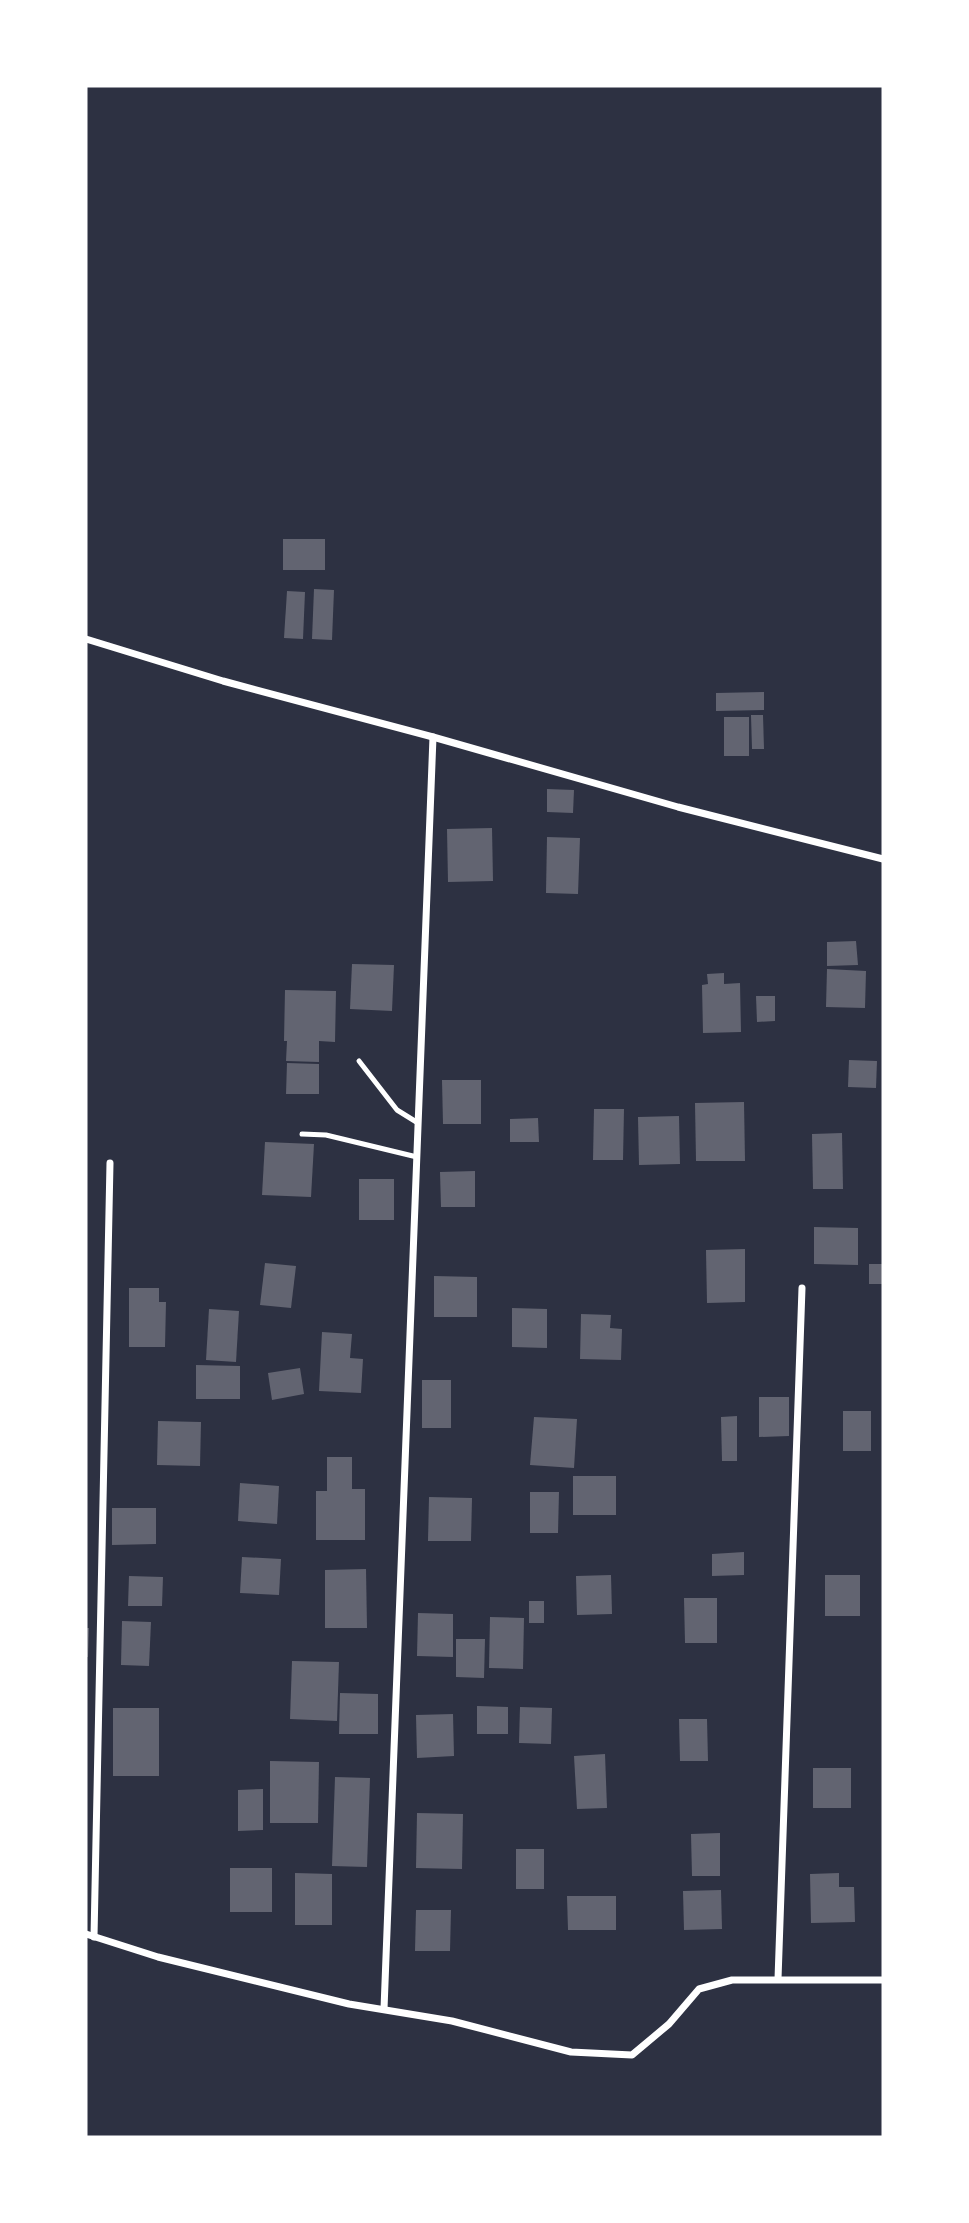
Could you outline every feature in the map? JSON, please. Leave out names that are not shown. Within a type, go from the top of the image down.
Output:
[{"type":"street","points":[[86,639],[223,681],[678,807],[883,859]]},
{"type":"street","points":[[384,2009],[433,737]]},
{"type":"street","points":[[110,1163],[90,1936],[158,1957],[349,2004],[452,2021],[571,2052],[632,2055],[669,2024],[699,1989],[732,1980],[883,1980]]},
{"type":"street","points":[[778,1979],[802,1288]]},
{"type":"lane","points":[[359,1061],[397,1110],[418,1123]]},
{"type":"lane","points":[[302,1134],[326,1135],[417,1157]]},
{"type":"building","points":[[283,539],[325,539],[325,570],[283,570]]},
{"type":"building","points":[[314,589],[334,590],[332,640],[312,639]]},
{"type":"building","points":[[287,591],[305,592],[303,639],[284,638]]},
{"type":"building","points":[[764,692],[764,710],[716,711],[716,693]]},
{"type":"building","points":[[751,715],[763,715],[764,749],[752,749]]},
{"type":"building","points":[[724,717],[749,717],[749,756],[724,756]]},
{"type":"building","points":[[547,789],[574,790],[573,813],[547,812]]},
{"type":"building","points":[[492,828],[493,881],[448,882],[447,829]]},
{"type":"building","points":[[547,837],[580,838],[578,894],[546,893]]},
{"type":"building","points":[[856,941],[858,965],[827,966],[827,942]]},
{"type":"building","points":[[352,964],[394,965],[392,1011],[350,1009]]},
{"type":"building","points":[[827,969],[866,971],[865,1008],[826,1007]]},
{"type":"building","points":[[724,973],[724,984],[740,983],[741,1032],[703,1033],[702,985],[708,984],[707,974]]},
{"type":"building","points":[[285,990],[336,991],[335,1042],[319,1041],[319,1062],[286,1061]]},
{"type":"building","points":[[756,996],[775,996],[775,1021],[757,1022]]},
{"type":"building","points":[[849,1060],[877,1061],[876,1088],[848,1087]]},
{"type":"building","points":[[287,1063],[319,1064],[319,1094],[286,1094]]},
{"type":"building","points":[[442,1080],[481,1080],[481,1124],[443,1124]]},
{"type":"building","points":[[744,1102],[745,1161],[696,1161],[695,1103]]},
{"type":"building","points":[[594,1109],[624,1109],[623,1160],[593,1160]]},
{"type":"building","points":[[679,1116],[680,1164],[639,1165],[638,1117]]},
{"type":"building","points":[[538,1118],[539,1142],[510,1142],[510,1119]]},
{"type":"building","points":[[842,1133],[843,1189],[813,1189],[812,1134]]},
{"type":"building","points":[[265,1142],[314,1144],[311,1197],[262,1195]]},
{"type":"building","points":[[475,1171],[475,1207],[441,1207],[440,1172]]},
{"type":"building","points":[[359,1179],[394,1179],[394,1220],[359,1220]]},
{"type":"building","points":[[814,1227],[858,1228],[858,1265],[814,1264]]},
{"type":"building","points":[[745,1249],[745,1302],[707,1303],[706,1250]]},
{"type":"building","points":[[265,1263],[296,1266],[291,1308],[260,1305]]},
{"type":"building","points":[[869,1264],[883,1264],[883,1284],[869,1284]]},
{"type":"building","points":[[434,1276],[477,1277],[477,1317],[434,1317]]},
{"type":"building","points":[[129,1288],[159,1288],[159,1302],[166,1302],[165,1347],[129,1347]]},
{"type":"building","points":[[512,1308],[547,1309],[547,1348],[512,1347]]},
{"type":"building","points":[[209,1309],[239,1311],[236,1362],[206,1360]]},
{"type":"building","points":[[581,1314],[611,1315],[610,1328],[622,1329],[621,1360],[580,1359]]},
{"type":"building","points":[[322,1332],[352,1334],[350,1358],[363,1359],[361,1393],[319,1391]]},
{"type":"building","points":[[196,1365],[240,1366],[240,1399],[196,1399]]},
{"type":"building","points":[[300,1368],[304,1394],[272,1400],[268,1373]]},
{"type":"building","points":[[422,1380],[451,1380],[451,1428],[422,1428]]},
{"type":"building","points":[[759,1397],[789,1397],[789,1436],[759,1437]]},
{"type":"building","points":[[843,1411],[871,1411],[871,1451],[843,1451]]},
{"type":"building","points":[[737,1416],[737,1461],[722,1461],[721,1417]]},
{"type":"building","points":[[534,1417],[577,1419],[574,1468],[530,1465]]},
{"type":"building","points":[[158,1421],[201,1422],[200,1466],[157,1465]]},
{"type":"building","points":[[327,1457],[352,1457],[352,1489],[365,1489],[365,1540],[316,1540],[316,1491],[327,1491]]},
{"type":"building","points":[[573,1476],[616,1476],[616,1515],[573,1515]]},
{"type":"building","points":[[240,1483],[279,1486],[277,1524],[238,1521]]},
{"type":"building","points":[[530,1492],[559,1492],[558,1533],[530,1533]]},
{"type":"building","points":[[429,1497],[472,1498],[471,1541],[428,1541]]},
{"type":"building","points":[[112,1508],[156,1508],[156,1544],[112,1545]]},
{"type":"building","points":[[744,1552],[744,1575],[712,1576],[712,1554]]},
{"type":"building","points":[[242,1557],[281,1559],[279,1595],[240,1593]]},
{"type":"building","points":[[366,1569],[367,1628],[325,1628],[325,1570]]},
{"type":"building","points":[[611,1575],[612,1614],[577,1615],[576,1576]]},
{"type":"building","points":[[825,1575],[860,1575],[860,1616],[825,1616]]},
{"type":"building","points":[[129,1576],[163,1577],[162,1606],[128,1606]]},
{"type":"building","points":[[684,1598],[717,1598],[717,1643],[685,1643]]},
{"type":"building","points":[[529,1601],[544,1601],[544,1623],[529,1623]]},
{"type":"building","points":[[418,1613],[453,1614],[453,1657],[417,1656]]},
{"type":"building","points":[[490,1617],[524,1618],[523,1669],[489,1668]]},
{"type":"building","points":[[122,1621],[151,1622],[149,1666],[121,1665]]},
{"type":"building","points":[[86,1628],[89,1628],[88,1657],[86,1657]]},
{"type":"building","points":[[456,1639],[485,1639],[484,1678],[456,1677]]},
{"type":"building","points":[[292,1661],[339,1662],[337,1721],[290,1719]]},
{"type":"building","points":[[340,1693],[378,1694],[378,1734],[339,1734]]},
{"type":"building","points":[[477,1706],[508,1707],[508,1734],[477,1734]]},
{"type":"building","points":[[520,1707],[552,1708],[551,1744],[519,1743]]},
{"type":"building","points":[[113,1708],[159,1708],[159,1776],[113,1776]]},
{"type":"building","points":[[453,1714],[454,1756],[417,1758],[416,1715]]},
{"type":"building","points":[[679,1719],[707,1719],[708,1761],[680,1761]]},
{"type":"building","points":[[605,1754],[607,1808],[577,1809],[574,1756]]},
{"type":"building","points":[[270,1761],[319,1762],[318,1823],[270,1823]]},
{"type":"building","points":[[813,1768],[851,1768],[851,1808],[813,1808]]},
{"type":"building","points":[[335,1777],[370,1778],[367,1867],[332,1866]]},
{"type":"building","points":[[263,1789],[263,1830],[238,1831],[238,1790]]},
{"type":"building","points":[[417,1813],[463,1814],[462,1869],[416,1868]]},
{"type":"building","points":[[720,1833],[720,1876],[692,1876],[691,1834]]},
{"type":"building","points":[[516,1849],[544,1849],[544,1889],[516,1889]]},
{"type":"building","points":[[230,1868],[272,1868],[272,1912],[230,1912]]},
{"type":"building","points":[[295,1873],[332,1874],[332,1925],[295,1925]]},
{"type":"building","points":[[839,1873],[839,1887],[854,1887],[855,1922],[811,1923],[810,1874]]},
{"type":"building","points":[[721,1890],[722,1929],[684,1930],[683,1891]]},
{"type":"building","points":[[567,1896],[616,1896],[616,1930],[568,1930]]},
{"type":"building","points":[[416,1910],[451,1910],[450,1951],[415,1951]]}]
